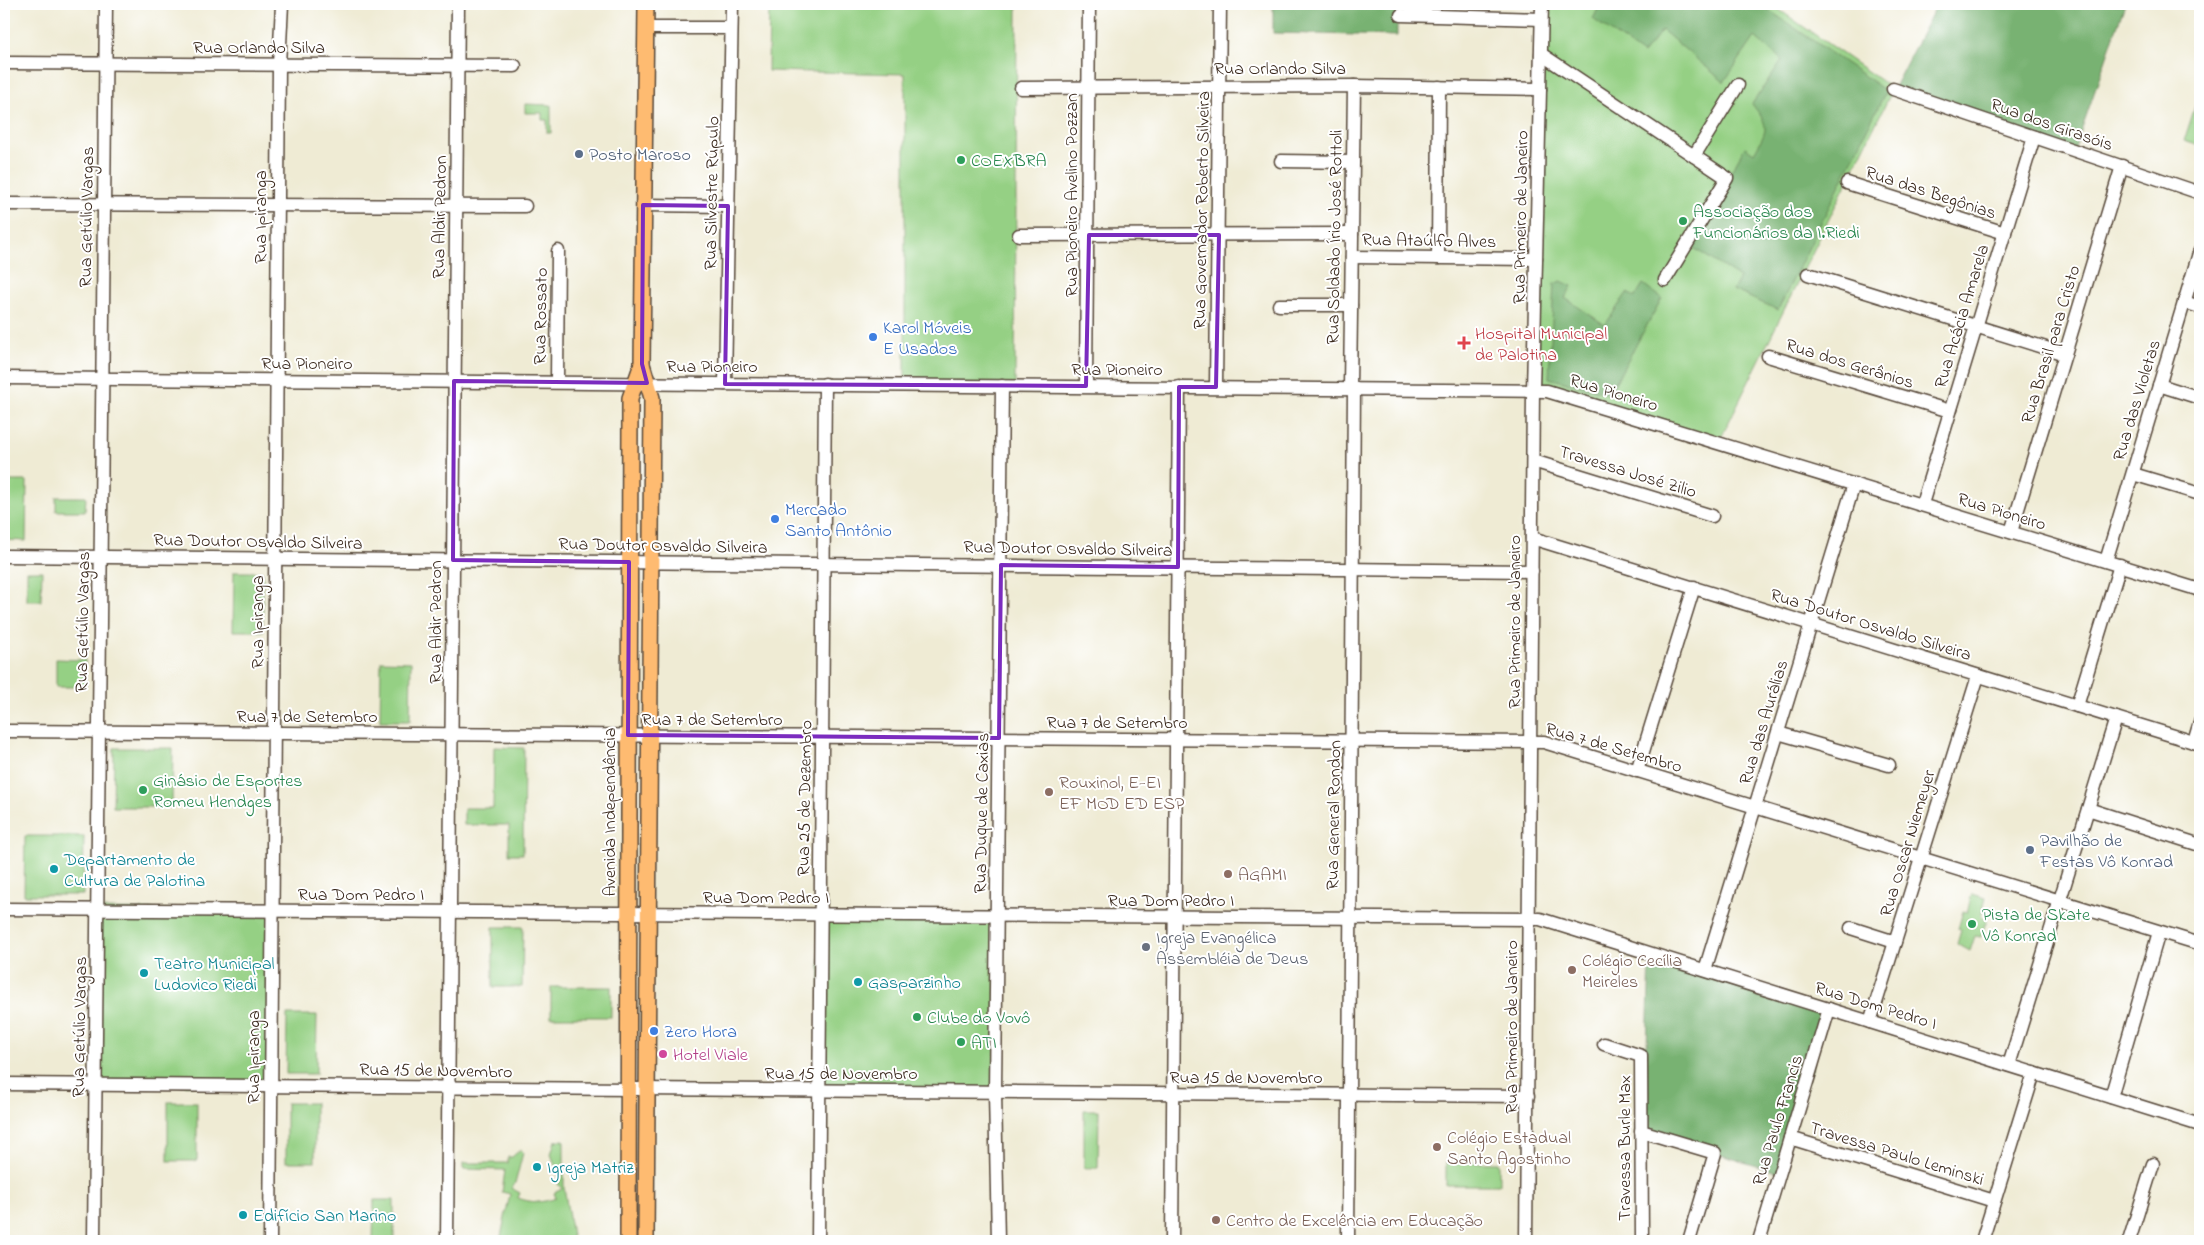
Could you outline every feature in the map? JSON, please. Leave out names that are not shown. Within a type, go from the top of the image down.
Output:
[{"type":"main road","points":[[646,4],[641,383],[652,398],[646,1241]]},
{"type":"main road","name":"Avenida Independência","points":[[628,1241],[630,398],[641,383]]},
{"type":"street","name":"Rua Getúlio Vargas","points":[[94,1241],[106,4]]},
{"type":"street","name":"Rua Ipiranga","points":[[270,1241],[279,65],[282,4]]},
{"type":"street","name":"Rua Aldir Pedron","points":[[447,1241],[458,4]]},
{"type":"street","name":"Rua Silvestre Rúpulo","points":[[725,384],[732,4]]},
{"type":"street","name":"Rua Pioneiro Avelino Pozzan","points":[[1086,386],[1089,235],[1089,4]]},
{"type":"street","name":"Rua Governador Roberto Silveira","points":[[1216,387],[1220,4]]},
{"type":"street","name":"Rua Primeiro de Janeiro","points":[[1526,1241],[1528,1096],[1535,919],[1530,742],[1533,390],[1542,4]]},
{"type":"street","points":[[1401,15],[1542,19]]},
{"type":"street","points":[[646,28],[731,28]]},
{"type":"street","points":[[1541,54],[1727,178],[1665,280]]},
{"type":"street","name":"Rua Orlando Silva","points":[[4,63],[515,66]]},
{"type":"street","points":[[1694,156],[1738,85]]},
{"type":"street","name":"Rua Orlando Silva","points":[[1021,88],[1354,86],[1540,89]]},
{"type":"street","name":"Rua Soldado Írio José Rottoli","points":[[1352,388],[1351,305],[1354,86]]},
{"type":"street","points":[[1438,258],[1439,87]]},
{"type":"street","name":"Rua dos Girasóis","points":[[1894,88],[2200,193]]},
{"type":"street","name":"Rua Acácia Amarela","points":[[1922,504],[2034,137]]},
{"type":"street","points":[[1281,161],[1353,162]]},
{"type":"street","name":"Rua Brasil para Cristo","points":[[2011,532],[2122,166]]},
{"type":"street","name":"Rua das Begônias","points":[[1847,183],[2005,234]]},
{"type":"street","points":[[4,204],[525,206]]},
{"type":"street","points":[[643,205],[728,206]]},
{"type":"street","name":"Rua Ataúlfo Alves","points":[[1020,236],[1352,234]]},
{"type":"street","name":"Rua das Violetas","points":[[2106,561],[2200,250]]},
{"type":"street","name":"Rua Rossato","points":[[557,382],[558,251]]},
{"type":"street","name":"Rua Ataúlfo Alves","points":[[1352,257],[1536,259]]},
{"type":"street","points":[[1808,274],[2065,354]]},
{"type":"street","points":[[2184,302],[2200,307]]},
{"type":"street","points":[[1279,305],[1351,305]]},
{"type":"street","name":"Rua dos Gerânios","points":[[1768,356],[1950,411]]},
{"type":"street","name":"Rua Pioneiro","points":[[4,378],[1533,390],[1552,392],[2200,590]]},
{"type":"street","name":"Rua 25 de Dezembro","points":[[818,1241],[825,384]]},
{"type":"street","points":[[2159,385],[2200,398]]},
{"type":"street","name":"Rua Duque de Caxias","points":[[998,1241],[996,1092],[1002,386]]},
{"type":"street","points":[[1172,1241],[1179,387]]},
{"type":"street","name":"Rua General Rondon","points":[[1348,1241],[1353,569],[1352,388]]},
{"type":"street","name":"Travessa José Zilio","points":[[1533,461],[1712,516]]},
{"type":"street","points":[[2133,474],[2200,494]]},
{"type":"street","name":"Rua das Aurálias","points":[[1705,970],[1854,484]]},
{"type":"street","name":"Rua Doutor Osvaldo Silveira","points":[[1532,538],[2197,743]]},
{"type":"street","name":"Rua Doutor Osvaldo Silveira","points":[[4,556],[1532,570]]},
{"type":"street","points":[[2077,706],[2120,565]]},
{"type":"street","points":[[1637,771],[1694,587]]},
{"type":"street","name":"Rua Oscar Niemeyer","points":[[1870,1022],[1978,676]]},
{"type":"street","points":[[2009,1065],[2116,718]]},
{"type":"street","points":[[2197,743],[2200,722]]},
{"type":"street","name":"Rua 7 de Setembro","points":[[4,731],[1544,742],[2200,944]]},
{"type":"street","points":[[1778,733],[1889,765]]},
{"type":"street","points":[[2088,809],[2200,844]]},
{"type":"street","name":"Rua Dom Pedro I","points":[[4,909],[1535,919],[1705,970],[2200,1125]]},
{"type":"street","points":[[1851,928],[1895,942]]},
{"type":"street","points":[[2111,1097],[2158,932]]},
{"type":"street","name":"Rua Paulo Francis","points":[[1759,1241],[1829,1009]]},
{"type":"street","name":"Travessa Burle Max","points":[[1604,1044],[1641,1056],[1642,1241]]},
{"type":"street","points":[[1982,1241],[2034,1073]]},
{"type":"street","name":"Rua 15 de Novembro","points":[[4,1084],[1528,1096]]},
{"type":"street","points":[[1641,1131],[1715,1153],[1689,1241]]},
{"type":"street","name":"Travessa Paulo Leminski","points":[[1790,1138],[1994,1201]]},
{"type":"street","points":[[2129,1241],[2153,1164]]},
{"type":"highlighted area","points":[[643,205],[728,206],[725,384],[1086,386],[1089,235],[1219,235],[1216,387],[1179,387],[1178,567],[1001,565],[999,738],[628,735],[629,562],[453,560],[454,381],[647,383],[642,364]]},
{"type":"green space","name":"COEXBRA","points":[[769,4],[1017,4],[1015,386],[905,385],[905,74],[768,71]]},
{"type":"green space","points":[[1273,4],[1397,4],[1397,36],[1273,33]]},
{"type":"green space","name":"Associação dos Funcionários da I.Riedi","points":[[1542,4],[1771,4],[1893,89],[1719,442],[1533,390]]},
{"type":"green space","points":[[1590,4],[1760,4],[1886,91],[1778,310],[1733,290],[1740,278],[1689,245],[1745,147],[1754,153],[1762,138],[1765,128],[1764,123],[1752,104],[1782,60],[1755,37],[1724,82],[1662,30],[1643,54],[1593,19],[1598,9]]},
{"type":"green space","points":[[1937,4],[2125,4],[2074,151],[1893,89]]},
{"type":"green space","points":[[2200,91],[2200,146],[2184,141]]},
{"type":"green space","points":[[525,104],[551,105],[551,133],[547,133],[547,120],[542,120],[542,113],[525,113]]},
{"type":"green space","points":[[1561,281],[1572,286],[1565,298],[1605,325],[1627,293],[1635,297],[1643,284],[1662,298],[1609,394],[1549,378],[1554,284]]},
{"type":"green space","points":[[4,481],[27,481],[26,541],[4,540]]},
{"type":"green space","points":[[56,497],[86,497],[85,511],[56,511]]},
{"type":"green space","points":[[27,571],[42,571],[41,601],[27,601]]},
{"type":"green space","points":[[234,572],[263,572],[263,631],[233,631]]},
{"type":"green space","points":[[56,659],[85,660],[85,687],[56,687]]},
{"type":"green space","points":[[381,661],[411,662],[410,721],[380,721]]},
{"type":"green space","points":[[494,747],[524,748],[523,854],[509,854],[509,825],[464,825],[464,808],[493,808]]},
{"type":"green space","name":"Ginásio de Esportes Romeu Hendges","points":[[114,748],[173,748],[172,807],[113,807]]},
{"type":"green space","name":"Departamento de Cultura de Palotina","points":[[25,836],[84,836],[83,895],[24,895]]},
{"type":"green space","name":"Pista de Skate Vô Konrad","points":[[1972,894],[1986,898],[1981,917],[1987,919],[1981,937],[1975,936],[1970,951],[1957,944],[1961,930],[1958,929],[1963,911],[1967,912]]},
{"type":"green space","points":[[97,909],[272,911],[271,1086],[96,1085]]},
{"type":"green space","points":[[820,915],[997,916],[995,1092],[819,1091]]},
{"type":"green space","points":[[493,927],[523,927],[522,987],[493,987]]},
{"type":"green space","points":[[1650,958],[1829,1009],[1780,1173],[1641,1131],[1641,1056],[1642,1044],[1647,1045]]},
{"type":"green space","points":[[551,987],[611,987],[611,1017],[551,1017]]},
{"type":"green space","points":[[287,1015],[317,1015],[316,1074],[286,1074]]},
{"type":"green space","points":[[168,1102],[197,1102],[197,1161],[168,1161]]},
{"type":"green space","points":[[286,1103],[315,1103],[315,1162],[286,1162]]},
{"type":"green space","points":[[1084,1110],[1099,1110],[1098,1168],[1084,1168]]},
{"type":"green space","points":[[564,1140],[564,1187],[573,1241],[500,1241],[510,1194],[502,1192],[505,1170],[463,1169],[463,1163],[508,1163],[508,1157],[512,1157],[521,1149],[523,1153],[515,1184],[511,1188],[520,1193],[518,1198],[532,1202],[546,1201],[556,1198],[554,1193],[562,1189],[558,1184],[560,1179],[551,1154],[555,1141]]},
{"type":"green space","points":[[1446,1162],[1499,1163],[1499,1185],[1446,1185]]},
{"type":"green space","points":[[374,1200],[394,1200],[394,1241],[373,1241]]},
{"type":"place","name":"Posto Maroso","points":[[579,154]]},
{"type":"place","name":"COEXBRA","points":[[961,160]]},
{"type":"place","name":"Associação dos Funcionários da I.Riedi","points":[[1683,221]]},
{"type":"place","name":"Karol Móveis E Usados","points":[[873,337]]},
{"type":"place","name":"Hospital Municipal de Palotina","points":[[1464,343]]},
{"type":"place","name":"Mercado Santo Antônio","points":[[775,519]]},
{"type":"place","name":"Ginásio de Esportes Romeu Hendges","points":[[143,790]]},
{"type":"place","name":"Rouxinol, E-EI EF MOD ED ESP","points":[[1049,792]]},
{"type":"place","name":"Pavilhão de Festas Vô Konrad","points":[[2030,850]]},
{"type":"place","name":"Departamento de Cultura de Palotina","points":[[54,869]]},
{"type":"place","name":"AGAMI","points":[[1228,874]]},
{"type":"place","name":"Pista de Skate Vô Konrad","points":[[1972,924]]},
{"type":"place","name":"Igreja Evangélica Assembléia de Deus","points":[[1146,947]]},
{"type":"place","name":"Colégio Cecília Meireles","points":[[1572,970]]},
{"type":"place","name":"Teatro Municipal Ludovico Riedi","points":[[144,973]]},
{"type":"place","name":"Gasparzinho","points":[[858,982]]},
{"type":"place","name":"Clube do Vovô","points":[[917,1017]]},
{"type":"place","name":"Zero Hora","points":[[654,1031]]},
{"type":"place","name":"ATI","points":[[961,1042]]},
{"type":"place","name":"Hotel Viale","points":[[663,1054]]},
{"type":"place","name":"Colégio Estadual Santo Agostinho","points":[[1437,1147]]},
{"type":"place","name":"Igreja Matriz","points":[[537,1167]]},
{"type":"place","name":"Edifício San Marino","points":[[243,1215]]},
{"type":"place","name":"Centro de Excelência em Educação","points":[[1216,1220]]}]
